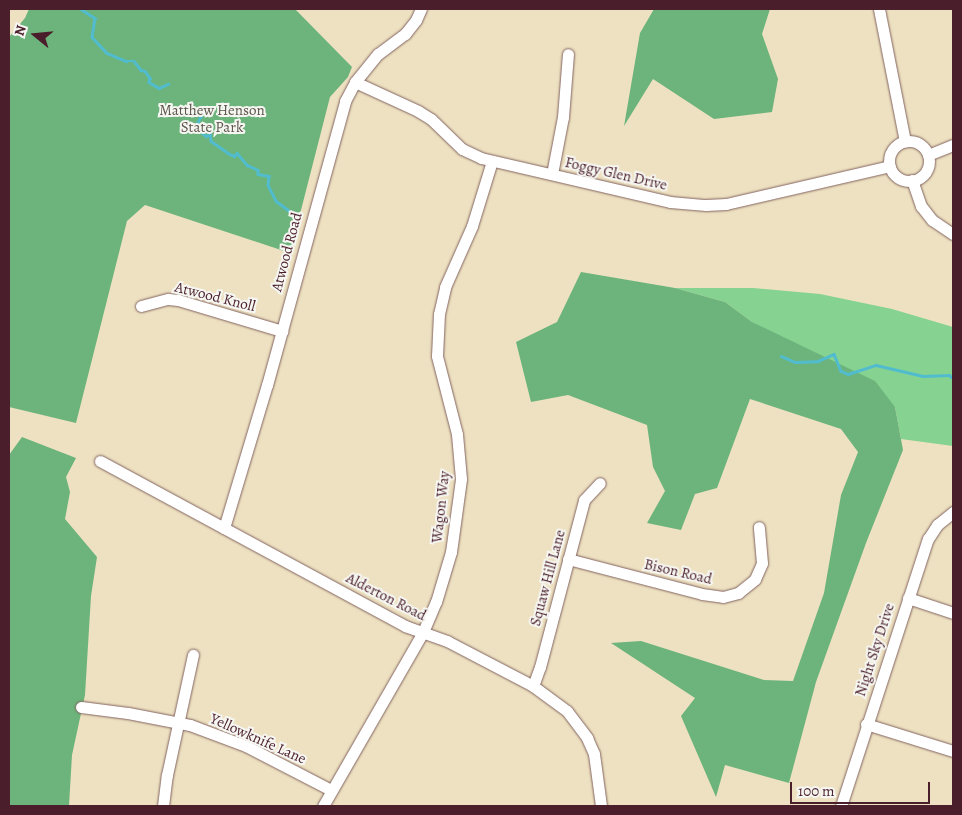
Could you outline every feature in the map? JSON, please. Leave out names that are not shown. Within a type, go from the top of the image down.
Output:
[{"type":"street","name":"Atwood Road","points":[[224,528],[282,330],[345,101],[355,82],[378,54],[405,34],[416,20],[421,9]]},
{"type":"street","points":[[879,9],[905,141]]},
{"type":"street","points":[[552,174],[563,117],[568,54]]},
{"type":"street","name":"Foggy Glen Drive","points":[[355,82],[418,111],[431,119],[462,149],[481,158],[670,202],[706,205],[726,204],[890,166]]},
{"type":"street","points":[[905,141],[922,145],[928,155],[927,168],[919,178],[912,180],[901,179],[890,166],[891,153],[899,144],[905,141]]},
{"type":"street","points":[[928,155],[953,145]]},
{"type":"street","name":"Wagon Way","points":[[323,806],[424,632],[436,602],[451,552],[462,479],[457,434],[437,356],[439,314],[445,287],[472,226],[492,161]]},
{"type":"street","points":[[912,180],[922,206],[932,220],[953,234]]},
{"type":"street","name":"Atwood Knoll","points":[[140,306],[168,299],[178,300],[282,330]]},
{"type":"street","name":"Alderton Road","points":[[100,461],[405,626],[447,642],[533,686],[567,711],[587,738],[594,754],[601,806]]},
{"type":"street","name":"Squaw Hill Lane","points":[[533,686],[584,500],[600,483]]},
{"type":"street","name":"Night Sky Drive","points":[[841,806],[866,724],[928,539],[937,525],[953,512]]},
{"type":"street","name":"Bison Road","points":[[568,559],[702,594],[723,597],[738,593],[755,579],[762,563],[759,527]]},
{"type":"street","points":[[908,598],[953,612]]},
{"type":"street","points":[[163,806],[178,722],[194,655]]},
{"type":"street","name":"Yellowknife Lane","points":[[81,707],[178,722],[246,746],[331,790]]},
{"type":"street","points":[[866,724],[953,751]]},
{"type":"green space","name":"Matthew Henson State Park","points":[[29,9],[295,9],[352,67],[348,77],[330,97],[290,253],[145,205],[127,221],[76,423],[9,407],[9,37],[25,18]]},
{"type":"green space","points":[[654,9],[770,9],[762,34],[778,79],[772,112],[714,119],[653,79],[624,126],[640,33]]},
{"type":"green space","points":[[581,272],[675,288],[725,302],[752,322],[875,381],[895,407],[903,450],[866,543],[816,682],[789,783],[725,765],[716,797],[681,716],[695,698],[611,643],[641,641],[764,680],[793,681],[824,593],[841,495],[858,452],[841,429],[750,399],[717,488],[695,494],[681,530],[647,523],[665,491],[653,467],[647,425],[568,395],[531,402],[516,342],[557,322]]},
{"type":"green space","points":[[675,288],[753,288],[820,294],[892,309],[953,327],[953,446],[901,439],[895,407],[752,322],[725,302]]},
{"type":"green space","points":[[22,437],[76,458],[66,477],[70,492],[65,519],[97,557],[91,596],[85,695],[72,755],[69,806],[9,806],[9,455]]},
{"type":"waterway","points":[[81,9],[95,18],[92,37],[107,53],[126,61],[134,61],[141,70],[145,71],[150,78],[149,82],[159,88],[168,84]]},
{"type":"waterway","points":[[190,105],[201,116],[197,125],[200,131],[206,136],[210,134],[211,141],[228,153],[234,156],[237,153],[247,165],[258,170],[258,174],[269,176],[268,185],[276,201],[294,214]]},
{"type":"waterway","points":[[781,356],[795,362],[818,361],[834,354],[841,371],[848,374],[876,365],[923,376],[949,375],[953,378]]}]
